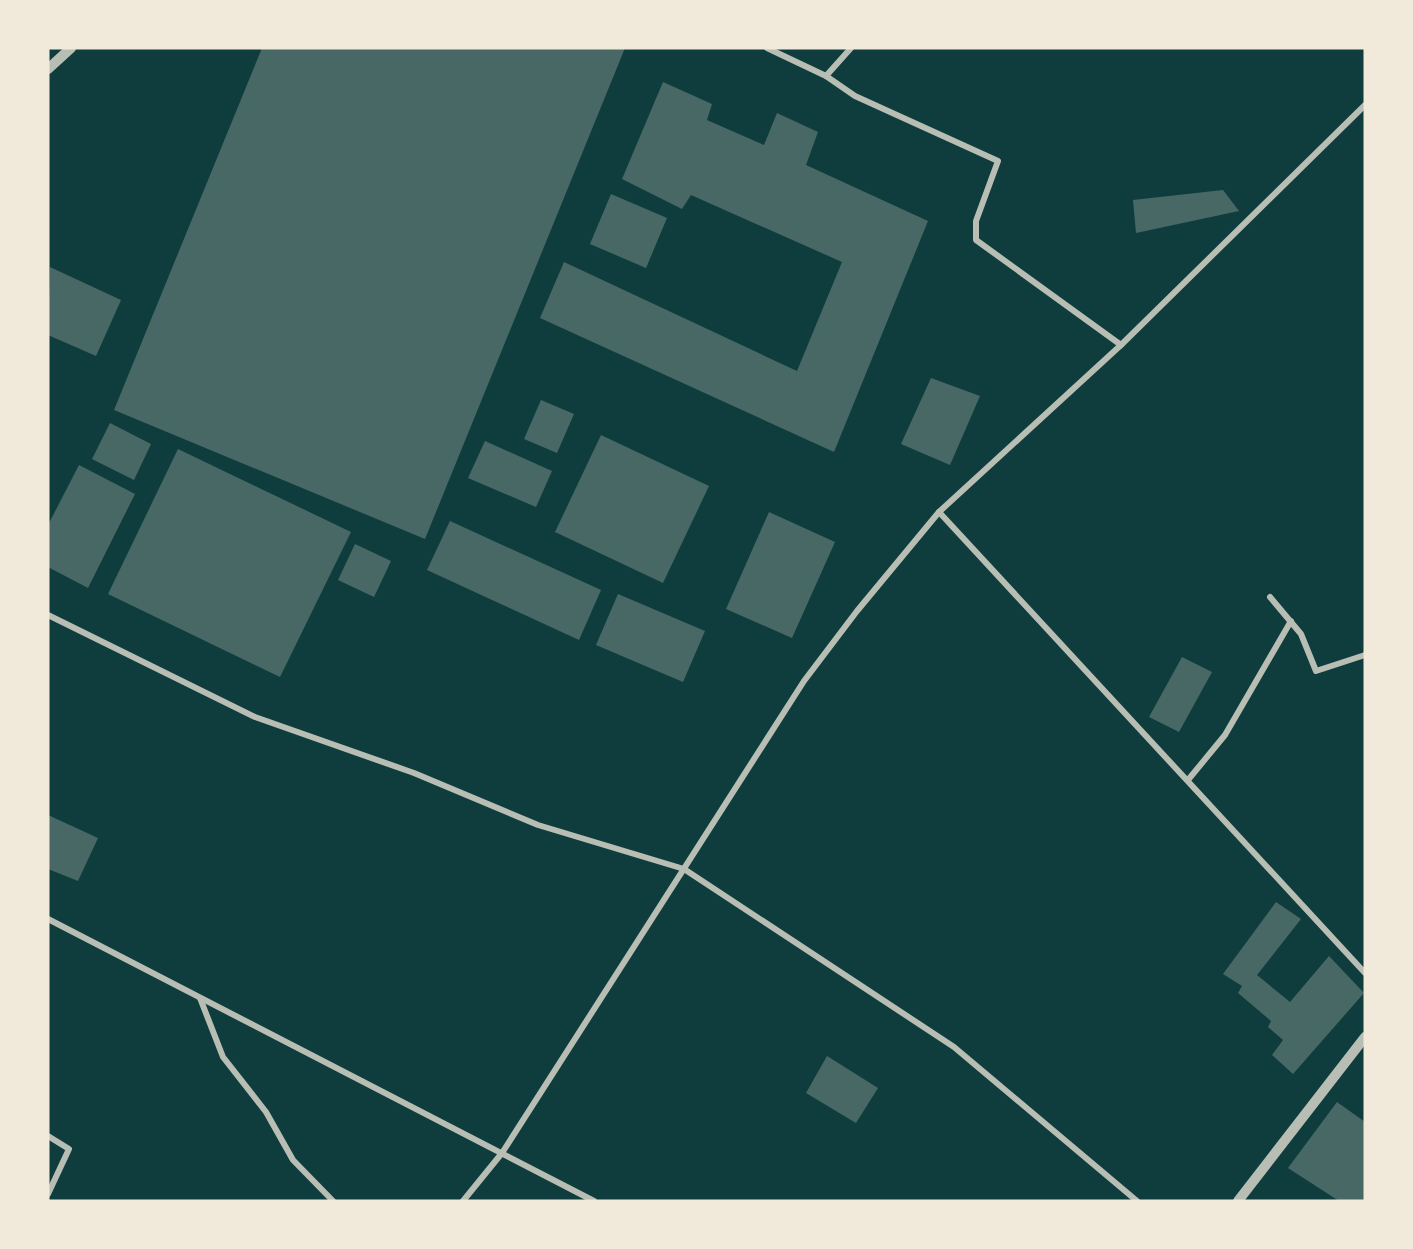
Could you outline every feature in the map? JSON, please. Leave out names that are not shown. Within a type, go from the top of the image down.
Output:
[{"type":"street","points":[[48,69],[71,48]]},
{"type":"street","points":[[767,48],[826,76],[855,96],[998,161],[976,221],[976,240],[1121,345]]},
{"type":"street","points":[[826,76],[851,48]]},
{"type":"street","points":[[463,1201],[502,1153],[804,681],[857,611],[939,512],[1121,345],[1365,105]]},
{"type":"street","points":[[939,512],[1365,973]]},
{"type":"street","points":[[1270,597],[1301,634],[1316,671],[1365,656]]},
{"type":"street","points":[[48,615],[255,717],[414,773],[538,825],[684,868],[954,1047],[1137,1201]]},
{"type":"street","points":[[1188,780],[1225,735],[1291,621]]},
{"type":"street","points":[[49,923],[200,998],[594,1201]]},
{"type":"street","points":[[200,998],[224,1057],[266,1112],[293,1160],[333,1201]]},
{"type":"street","points":[[1238,1201],[1365,1037]]},
{"type":"street","points":[[48,1136],[69,1149],[48,1194]]},
{"type":"building","points":[[262,48],[625,48],[425,539],[114,410]]},
{"type":"building","points":[[663,82],[712,104],[707,120],[764,145],[777,113],[818,132],[806,165],[928,221],[834,452],[540,318],[564,262],[797,371],[842,262],[691,195],[682,209],[622,179]]},
{"type":"building","points":[[1223,190],[1239,211],[1136,233],[1133,200]]},
{"type":"building","points":[[611,194],[667,218],[646,268],[590,244]]},
{"type":"building","points":[[50,267],[121,300],[96,356],[48,335]]},
{"type":"building","points":[[931,378],[980,396],[950,465],[901,444]]},
{"type":"building","points":[[541,400],[574,414],[557,453],[524,439]]},
{"type":"building","points":[[110,423],[151,444],[134,480],[92,459]]},
{"type":"building","points":[[601,435],[709,486],[663,583],[555,532]]},
{"type":"building","points":[[485,441],[552,471],[536,507],[468,478]]},
{"type":"building","points":[[178,449],[351,532],[280,677],[108,594]]},
{"type":"building","points":[[79,465],[135,494],[88,588],[48,567],[48,525]]},
{"type":"building","points":[[769,512],[835,542],[792,638],[726,609]]},
{"type":"building","points":[[450,521],[601,590],[579,640],[427,570]]},
{"type":"building","points":[[355,544],[391,561],[374,597],[338,580]]},
{"type":"building","points":[[618,594],[705,631],[683,682],[596,645]]},
{"type":"building","points":[[1182,657],[1212,672],[1179,732],[1149,717]]},
{"type":"building","points":[[48,815],[98,838],[78,881],[48,869]]},
{"type":"building","points":[[1276,902],[1301,919],[1257,975],[1290,1002],[1329,956],[1364,993],[1293,1074],[1272,1055],[1283,1040],[1268,1027],[1271,1021],[1238,993],[1242,986],[1223,974]]},
{"type":"building","points":[[827,1056],[878,1088],[856,1123],[806,1093]]},
{"type":"building","points":[[1337,1102],[1365,1122],[1365,1201],[1339,1201],[1288,1168]]}]
